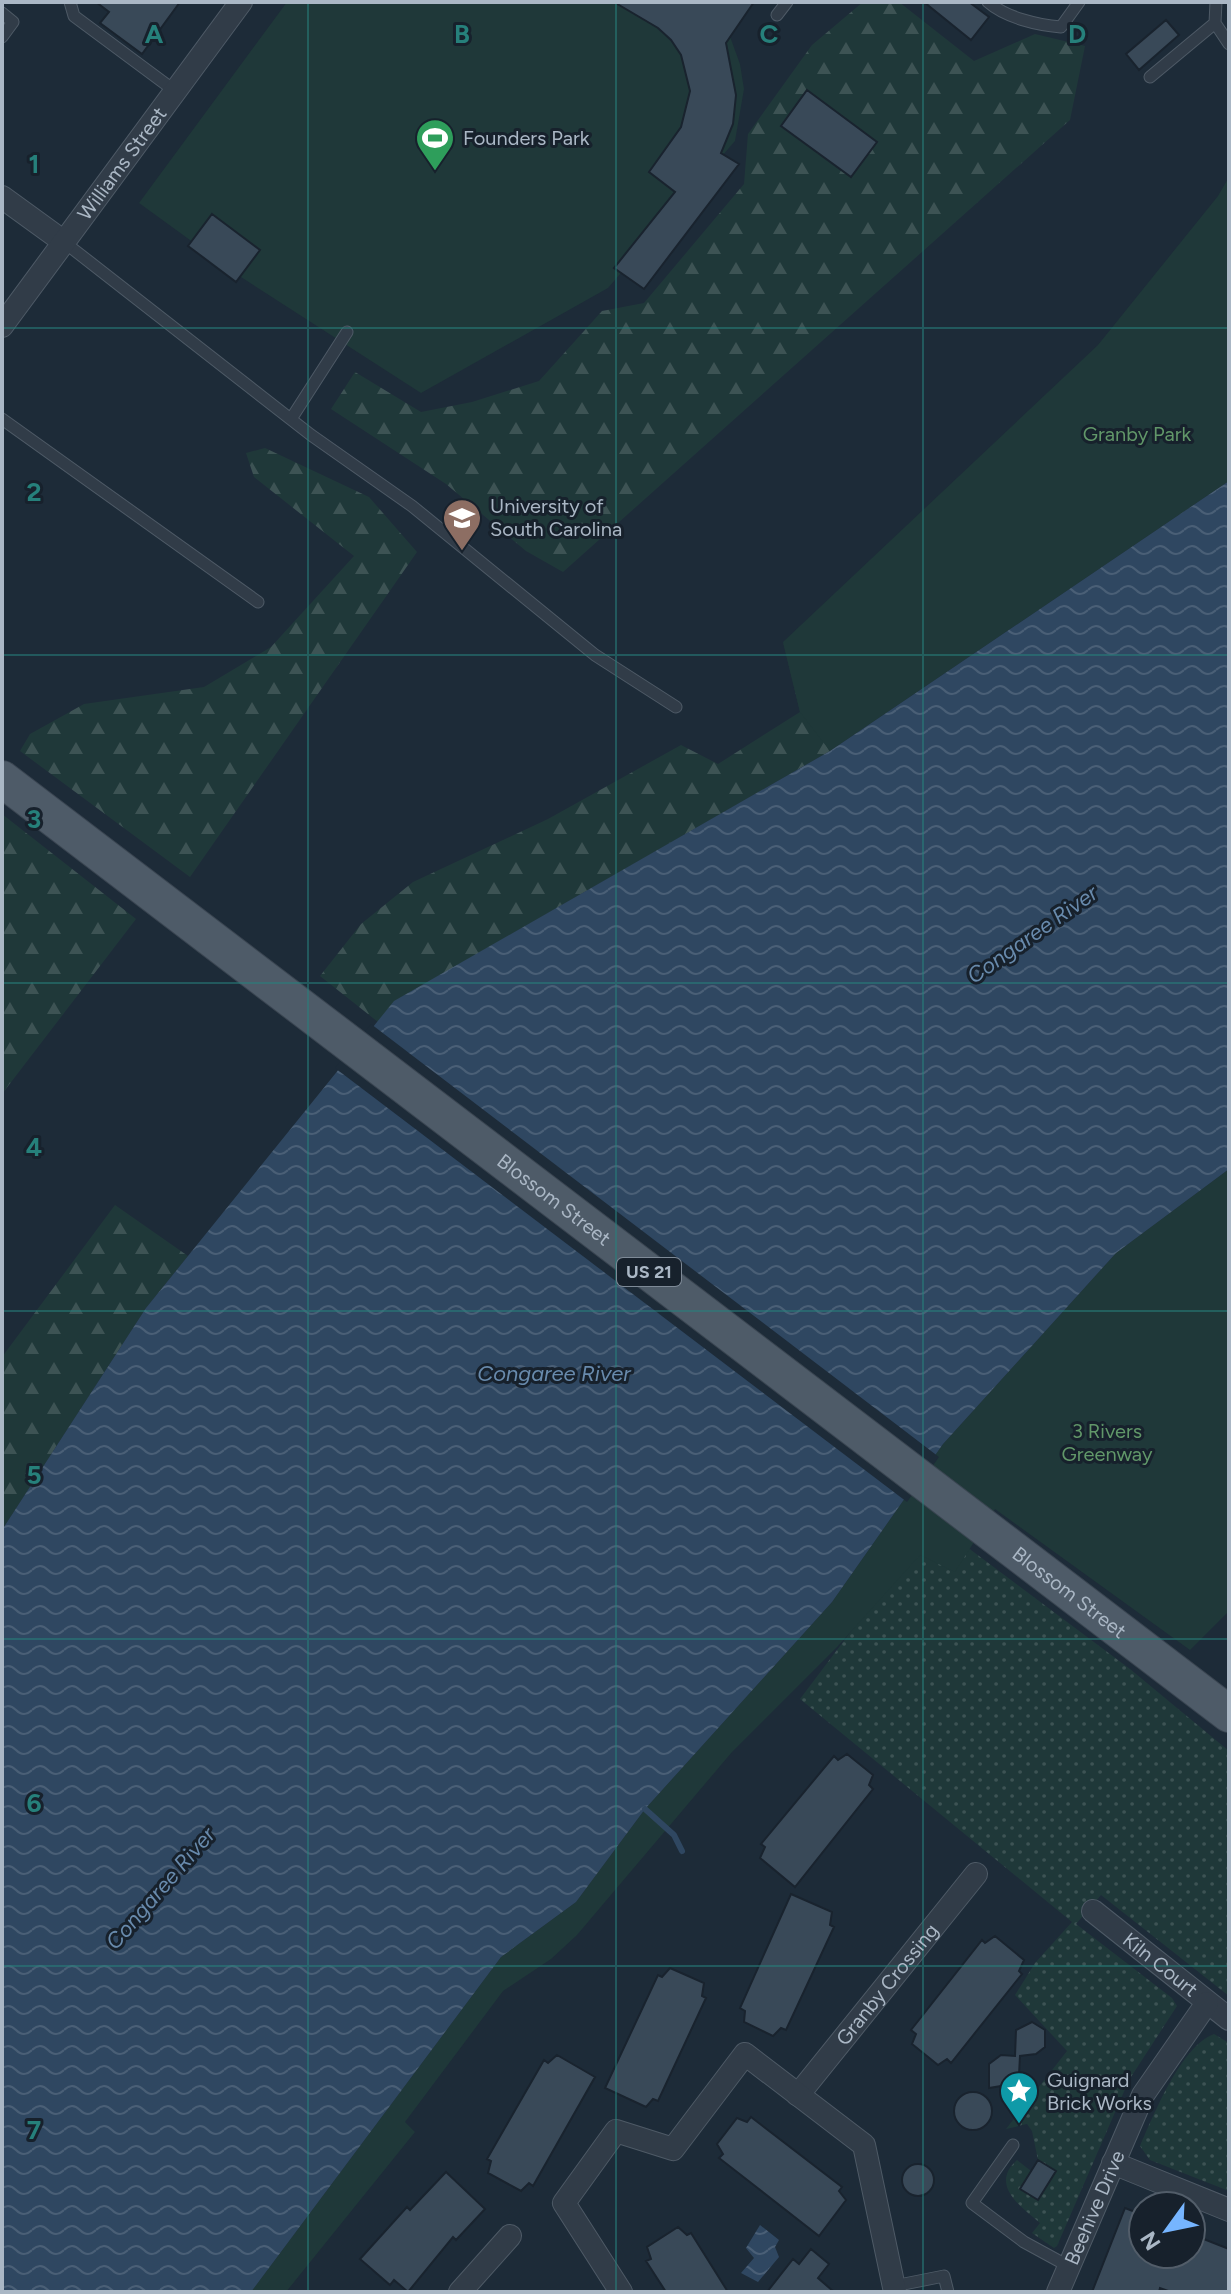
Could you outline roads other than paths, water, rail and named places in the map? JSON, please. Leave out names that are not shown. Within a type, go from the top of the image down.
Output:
[{"type":"main road","name":"Blossom Street","points":[[2,779],[1229,1714]]},
{"type":"street","name":"Williams Street","points":[[2,326],[241,2]]},
{"type":"street","points":[[2,197],[64,242]]},
{"type":"street","name":"Granby Crossing","points":[[798,2095],[976,1874]]},
{"type":"street","name":"Kiln Court","points":[[1093,1911],[1229,2019]]},
{"type":"street","name":"Beehive Drive","points":[[1058,2292],[1143,2095],[1207,2003]]},
{"type":"street","points":[[621,2292],[564,2203],[616,2131],[673,2149],[745,2054],[864,2145],[895,2289]]},
{"type":"street","points":[[1113,2163],[1229,2210]]},
{"type":"street","points":[[462,2291],[510,2236]]},
{"type":"lane","points":[[70,2],[74,16],[175,91]]},
{"type":"lane","points":[[777,15],[787,2]]},
{"type":"lane","points":[[988,2],[995,8],[1042,25],[1061,27],[1079,2]]},
{"type":"lane","points":[[1216,2],[1215,23],[1229,44]]},
{"type":"lane","points":[[2,13],[13,22],[2,37]]},
{"type":"lane","points":[[1150,77],[1215,23]]},
{"type":"lane","points":[[64,242],[291,419],[412,506],[595,655],[676,707]]},
{"type":"lane","points":[[291,419],[347,332]]},
{"type":"lane","points":[[2,419],[258,602]]},
{"type":"lane","points":[[1013,2145],[972,2203],[1024,2242],[1068,2266]]},
{"type":"lane","points":[[895,2289],[944,2276],[948,2292]]},
{"type":"water","name":"Congaree River","points":[[1229,481],[1229,1169],[1116,1253],[943,1444],[832,1602],[645,1809],[576,1902],[501,1957],[251,2292],[2,2292],[2,1530],[146,1308],[394,1001],[830,751]]},
{"type":"water","points":[[760,2225],[779,2240],[775,2247],[779,2257],[758,2282],[741,2273],[754,2258],[746,2248]]},
{"type":"waterway","points":[[645,1809],[674,1835],[682,1851]]},
{"type":"place","name":"Founders Park","points":[[435,172]]},
{"type":"place","name":"University of South Carolina","points":[[462,552]]},
{"type":"place","name":"Guignard Brick Works","points":[[1019,2125]]},
{"type":"park label","name":"Granby Park","points":[[1137,434]]},
{"type":"park label","name":"3 Rivers Greenway","points":[[1107,1442]]}]
